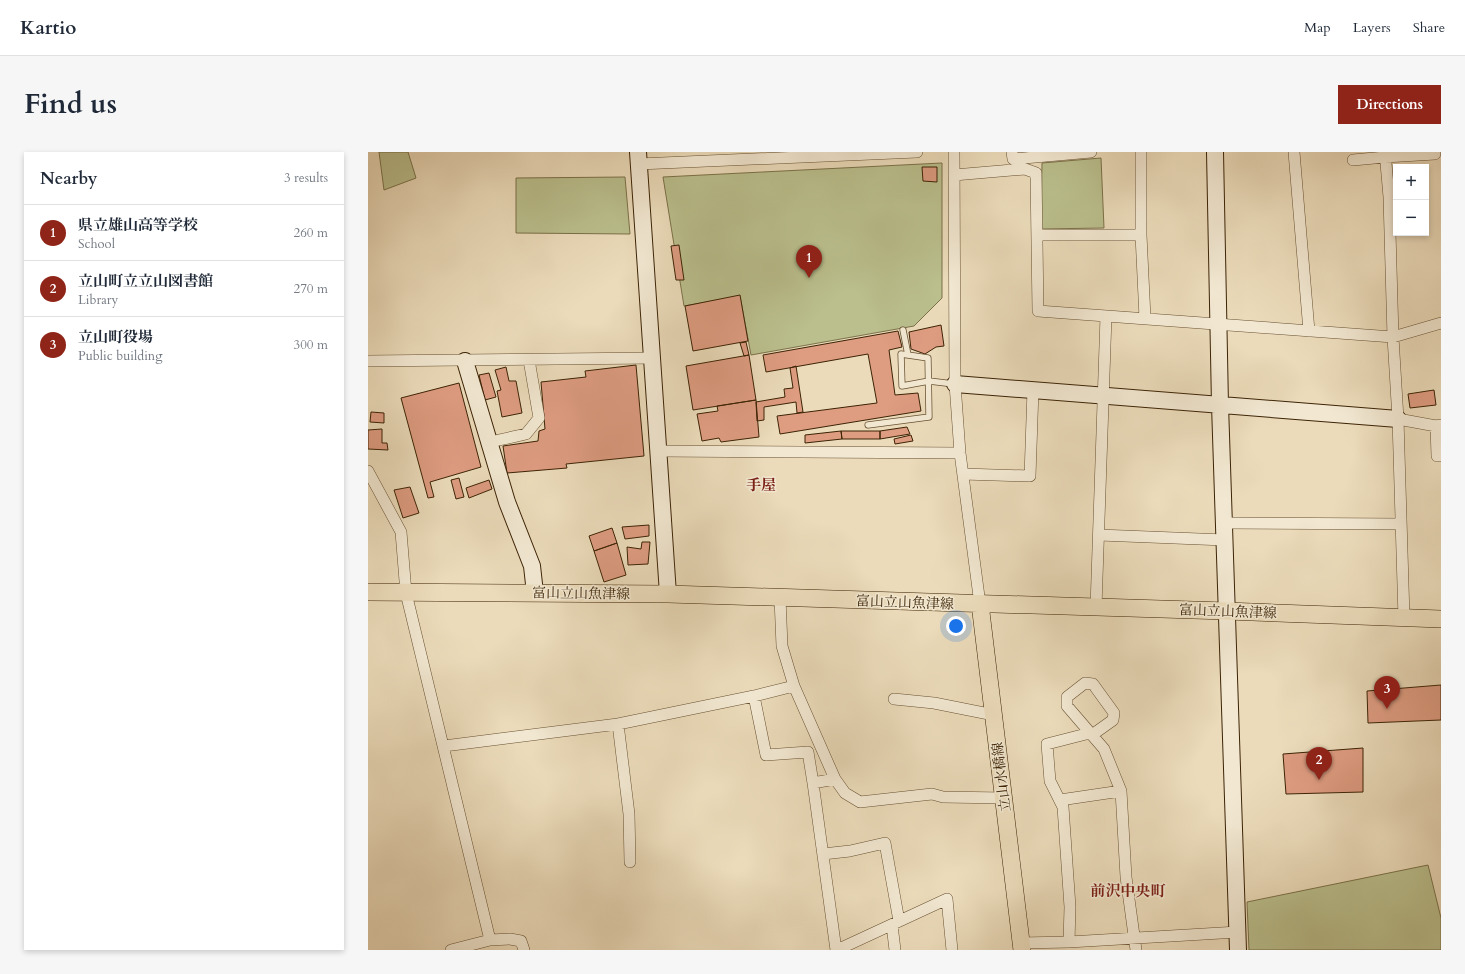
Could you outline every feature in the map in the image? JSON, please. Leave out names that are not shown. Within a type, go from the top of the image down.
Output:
[{"type":"main road","name":"富山立山魚津線","points":[[368,592],[668,594],[1441,619]]},
{"type":"main road","name":"立山水橋線","points":[[980,604],[1021,947]]},
{"type":"street","points":[[668,594],[653,358],[638,158],[917,152]]},
{"type":"street","points":[[954,152],[955,384],[960,453],[980,604]]},
{"type":"street","points":[[1012,152],[1013,159],[1091,152]]},
{"type":"street","points":[[1141,152],[1141,236],[1145,318]]},
{"type":"street","points":[[1215,152],[1220,405],[1238,950]]},
{"type":"street","points":[[1294,152],[1309,331]]},
{"type":"street","points":[[1353,160],[1385,154],[1435,154],[1435,152]]},
{"type":"street","points":[[1385,154],[1389,197],[1404,618]]},
{"type":"street","points":[[954,174],[1025,169],[1036,173],[1038,311],[1393,337],[1441,323]]},
{"type":"street","points":[[1037,235],[1141,236]]},
{"type":"street","points":[[1096,607],[1106,316]]},
{"type":"street","points":[[368,360],[653,358]]},
{"type":"street","points":[[465,360],[508,502],[532,566],[535,592]]},
{"type":"street","points":[[490,442],[526,434],[539,418],[529,360]]},
{"type":"street","points":[[955,384],[1398,419],[1438,425],[1437,456],[1441,456]]},
{"type":"street","points":[[963,474],[1030,476],[1033,390]]},
{"type":"street","points":[[658,451],[960,453]]},
{"type":"street","points":[[368,471],[402,532],[406,592],[490,940],[483,950]]},
{"type":"street","points":[[1224,523],[1401,524]]},
{"type":"street","points":[[1099,536],[1225,540]]},
{"type":"street","points":[[780,598],[782,646],[794,686],[835,779],[845,793],[860,802],[932,794],[943,797],[1003,798]]},
{"type":"street","points":[[1069,942],[1070,907],[1063,807],[1050,781],[1047,744],[1091,734],[1113,720],[1114,713],[1093,684],[1085,683],[1067,697],[1067,706],[1091,734],[1104,749],[1121,791],[1126,877],[1136,950]]},
{"type":"street","points":[[444,746],[618,724],[754,696],[794,686]]},
{"type":"street","points":[[754,696],[766,755],[808,752],[814,783],[837,950],[947,899],[952,950]]},
{"type":"street","points":[[894,699],[934,703],[994,715]]},
{"type":"street","points":[[618,724],[629,814],[630,862]]},
{"type":"street","points":[[814,783],[835,779]]},
{"type":"street","points":[[1060,800],[1121,791]]},
{"type":"street","points":[[823,854],[850,851],[885,843],[895,923],[895,950]]},
{"type":"street","points":[[1021,947],[1069,942],[1102,945],[1134,938],[1238,932]]},
{"type":"street","points":[[451,950],[490,940],[510,939],[521,941],[524,950]]},
{"type":"lane","points":[[903,330],[908,355]]},
{"type":"lane","points":[[868,425],[929,417],[929,382],[928,358],[901,354],[902,386],[929,382],[955,384]]},
{"type":"green space","points":[[379,152],[408,152],[416,178],[384,190]]},
{"type":"green space","points":[[1101,158],[1104,228],[1041,229],[1042,163]]},
{"type":"green space","points":[[942,163],[942,298],[914,326],[751,355],[740,296],[684,306],[663,177]]},
{"type":"green space","points":[[625,177],[630,234],[516,233],[516,178]]},
{"type":"green space","points":[[1428,865],[1441,918],[1441,950],[1249,950],[1247,902]]},
{"type":"building","points":[[922,167],[937,167],[937,182],[923,181]]},
{"type":"building","points":[[679,245],[684,280],[676,280],[671,246]]},
{"type":"building","points":[[740,295],[748,341],[693,351],[685,306]]},
{"type":"building","points":[[941,325],[944,346],[936,347],[925,354],[911,349],[909,332]]},
{"type":"building","points":[[898,331],[902,347],[889,350],[895,395],[918,393],[921,411],[780,434],[777,416],[877,403],[868,354],[766,372],[763,355]]},
{"type":"building","points":[[746,342],[749,355],[744,356],[740,343]]},
{"type":"building","points":[[749,355],[756,400],[693,410],[686,366]]},
{"type":"building","points":[[636,365],[644,456],[566,464],[567,468],[507,473],[503,446],[538,441],[539,431],[545,429],[541,382],[586,377],[585,371]]},
{"type":"building","points":[[796,366],[803,412],[797,413],[796,402],[764,407],[764,420],[757,421],[756,402],[785,397],[784,389],[793,388],[790,368]]},
{"type":"building","points":[[506,367],[509,381],[516,381],[522,413],[502,417],[497,391],[501,390],[495,370]]},
{"type":"building","points":[[489,373],[496,397],[485,400],[479,375]]},
{"type":"building","points":[[459,383],[481,467],[430,482],[434,497],[428,498],[401,398]]},
{"type":"building","points":[[1434,390],[1436,405],[1410,408],[1408,394]]},
{"type":"building","points":[[756,400],[759,437],[721,442],[719,438],[702,441],[697,414],[718,411],[717,406]]},
{"type":"building","points":[[371,412],[384,413],[384,423],[370,422]]},
{"type":"building","points":[[907,427],[910,434],[880,439],[880,431]]},
{"type":"building","points":[[382,429],[382,443],[387,443],[388,450],[368,449],[368,430]]},
{"type":"building","points":[[841,431],[842,439],[805,443],[805,435]]},
{"type":"building","points":[[841,431],[880,431],[880,439],[842,439]]},
{"type":"building","points":[[911,435],[913,441],[895,444],[894,439]]},
{"type":"building","points":[[459,478],[464,497],[456,499],[451,480]]},
{"type":"building","points":[[489,480],[492,489],[469,498],[466,488]]},
{"type":"building","points":[[410,487],[419,513],[403,518],[394,490]]},
{"type":"building","points":[[649,525],[649,536],[625,539],[622,527]]},
{"type":"building","points":[[612,528],[617,543],[594,551],[589,536]]},
{"type":"building","points":[[642,542],[650,542],[648,564],[628,565],[627,547],[641,549]]},
{"type":"building","points":[[617,543],[626,575],[604,582],[594,551]]},
{"type":"building","points":[[1441,685],[1441,720],[1368,723],[1367,691]]},
{"type":"building","points":[[1363,748],[1363,792],[1286,794],[1283,754]]},
{"type":"place","name":"県立雄山高等学校","points":[[809,278]]},
{"type":"place","name":"立山町役場","points":[[1387,709]]},
{"type":"place","name":"立山町立立山図書館","points":[[1319,780]]},
{"type":"district","name":"手屋","points":[[761,485]]},
{"type":"district","name":"前沢中央町","points":[[1128,891]]}]
